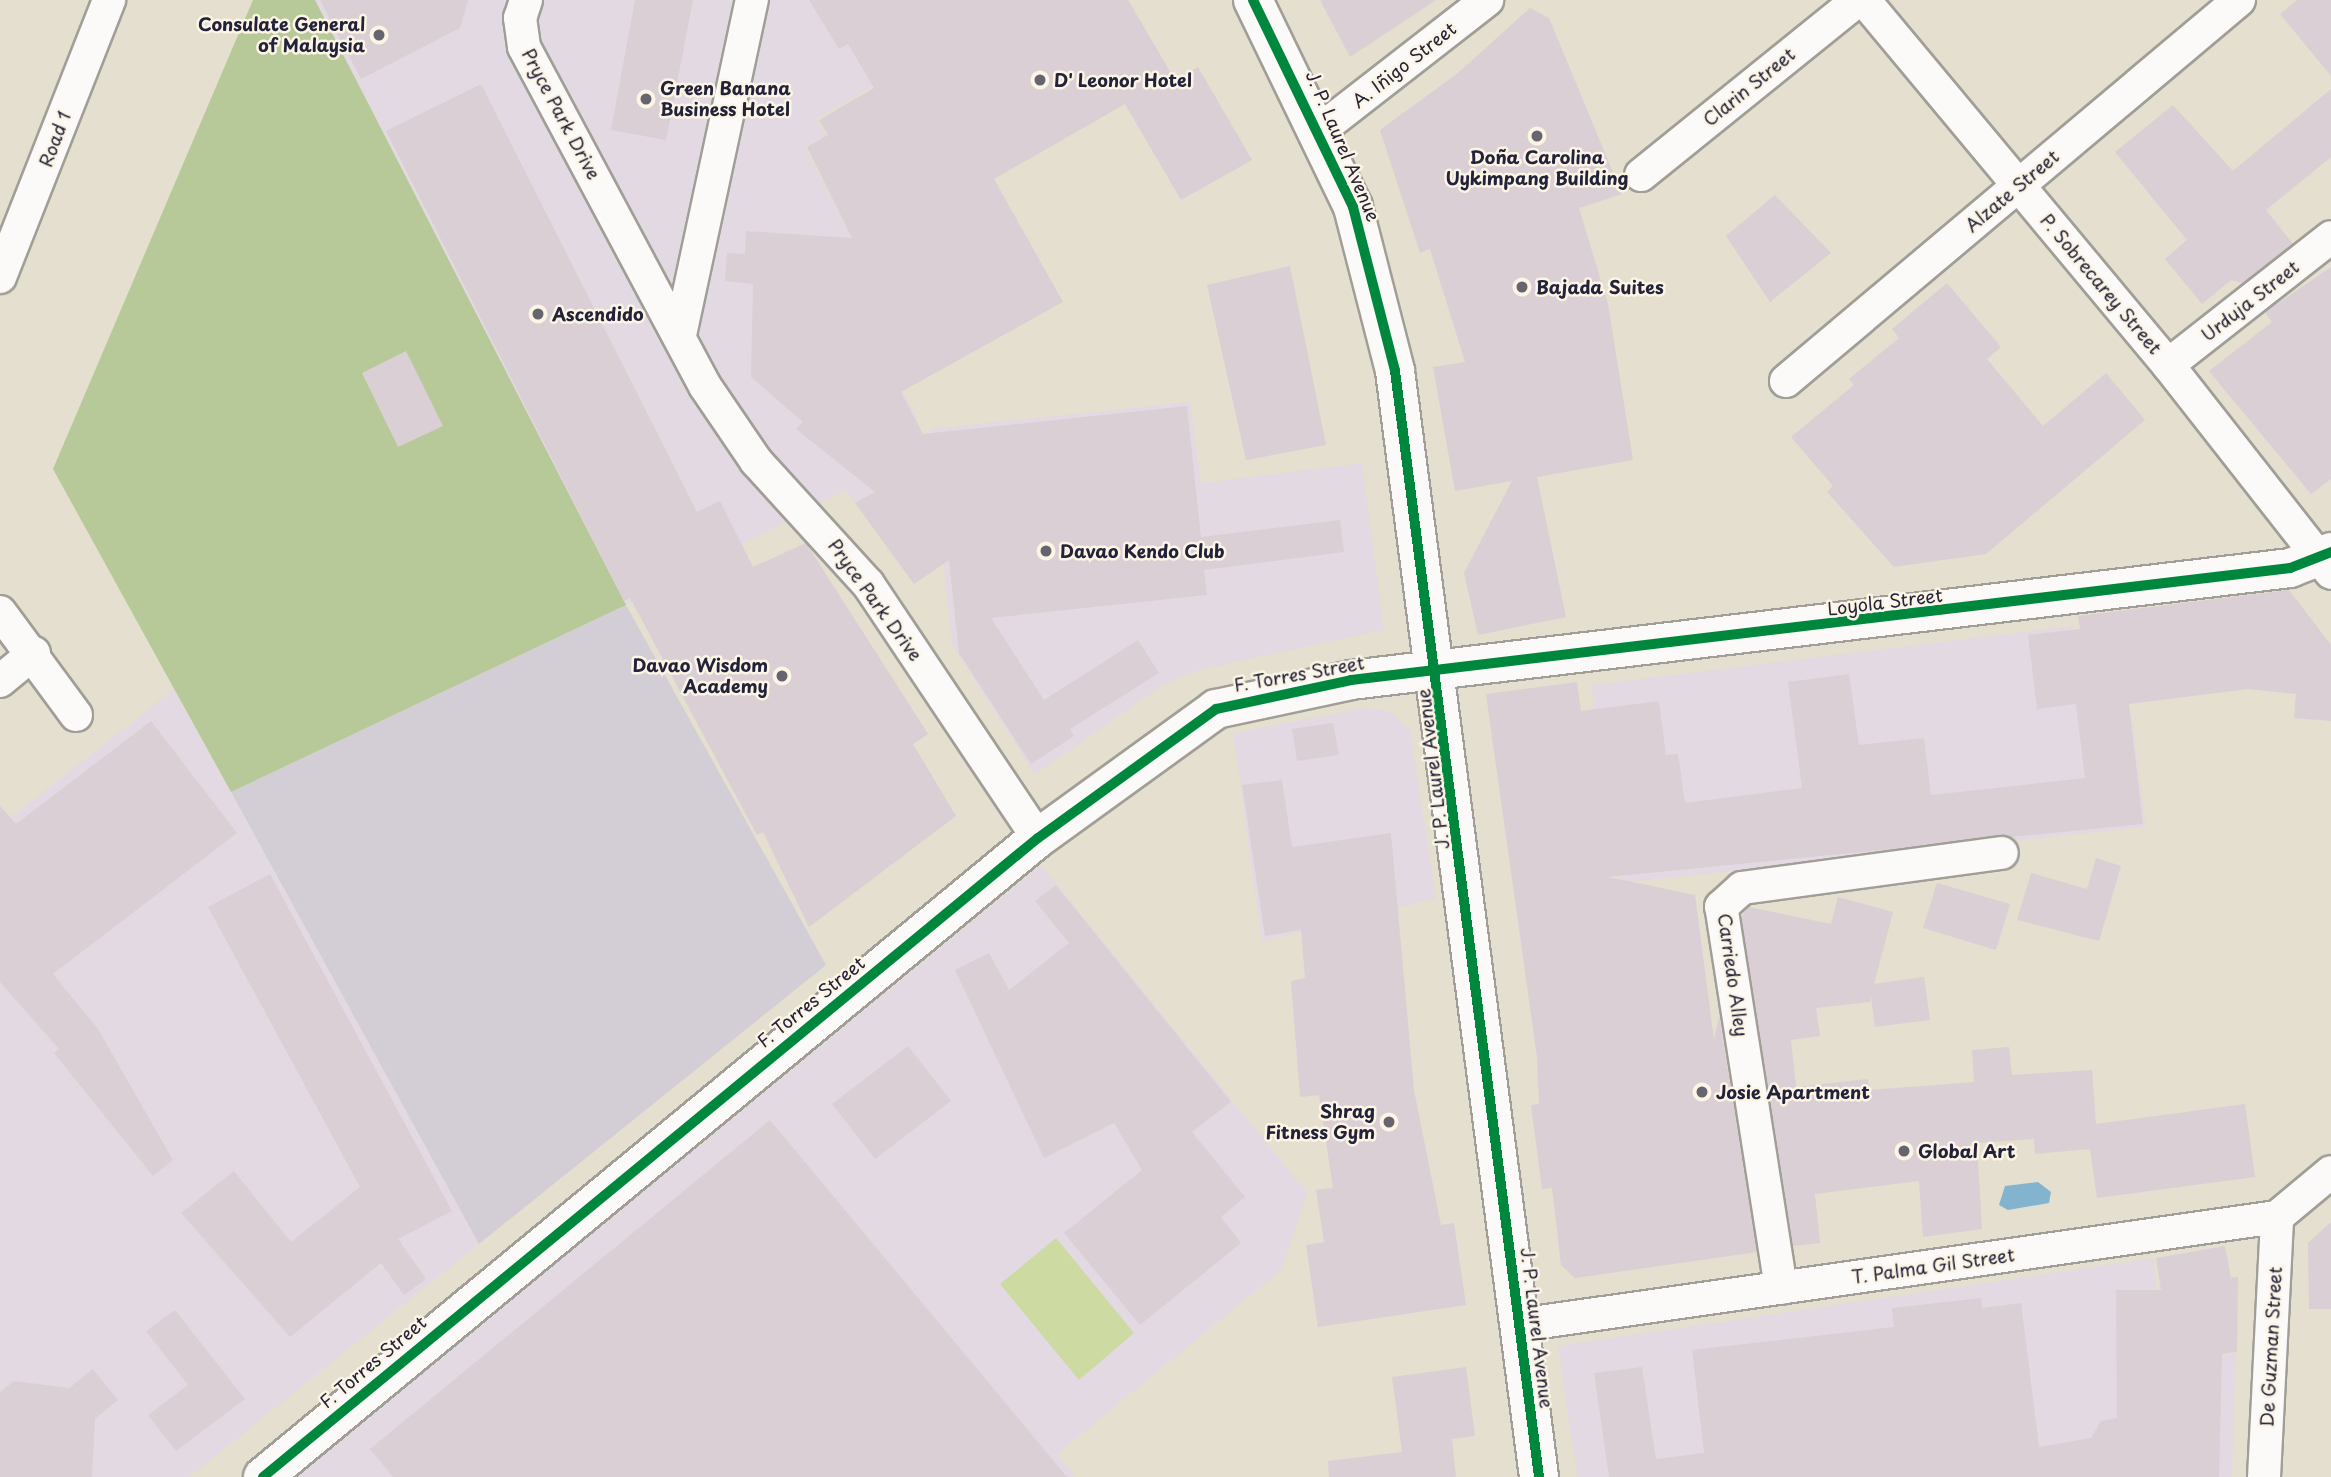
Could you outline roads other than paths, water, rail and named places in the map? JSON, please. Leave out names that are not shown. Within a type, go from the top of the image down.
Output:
[{"type":"main road","name":"J. P. Laurel Avenue","points":[[1253,0],[1320,130],[1353,207],[1377,288],[1438,671],[1539,1477]]},
{"type":"main road","name":"Loyola Street","points":[[1438,671],[1883,620],[2328,562]]},
{"type":"main road","name":"F. Torres Street","points":[[263,1477],[1038,838],[1216,709],[1270,693],[1438,671]]},
{"type":"street","name":"Road 1","points":[[0,277],[108,0]]},
{"type":"street","name":"Pryce Park Drive","points":[[526,0],[519,33],[524,47],[680,335],[749,451],[868,584],[1038,838]]},
{"type":"street","points":[[680,335],[752,0]]},
{"type":"street","name":"A. Iñigo Street","points":[[1320,130],[1487,0]]},
{"type":"street","name":"Clarin Street","points":[[1641,175],[1858,0]]},
{"type":"street","name":"P. Sobrecarey Street","points":[[1864,0],[2328,562]]},
{"type":"street","name":"Alzate Street","points":[[1786,381],[2239,0]]},
{"type":"street","name":"Urduja Street","points":[[2168,365],[2331,237]]},
{"type":"street","points":[[0,612],[34,653],[76,715]]},
{"type":"street","points":[[0,681],[34,653]]},
{"type":"street","name":"Carriedo Alley","points":[[1781,1288],[1721,907],[1742,888],[2002,853]]},
{"type":"street","points":[[2277,1217],[2331,1172]]},
{"type":"street","name":"T. Palma Gil Street","points":[[1519,1325],[2277,1217]]},
{"type":"street","name":"De Guzman Street","points":[[2264,1477],[2277,1217]]},
{"type":"water","points":[[2038,1182],[2051,1192],[2049,1203],[2008,1210],[1999,1205],[2005,1186]]},
{"type":"place","name":"Consulate General of Malaysia","points":[[379,35]]},
{"type":"place","name":"D' Leonor Hotel","points":[[1040,80]]},
{"type":"place","name":"Green Banana Business Hotel","points":[[646,99]]},
{"type":"place","name":"Doña Carolina Uykimpang Building","points":[[1537,136]]},
{"type":"place","name":"Bajada Suites","points":[[1522,287]]},
{"type":"place","name":"Ascendido","points":[[538,314]]},
{"type":"place","name":"Davao Kendo Club","points":[[1046,551]]},
{"type":"place","name":"Davao Wisdom Academy","points":[[782,676]]},
{"type":"place","name":"Josie Apartment","points":[[1702,1092]]},
{"type":"place","name":"Shrag Fitness Gym","points":[[1389,1122]]},
{"type":"place","name":"Global Art","points":[[1904,1151]]}]
